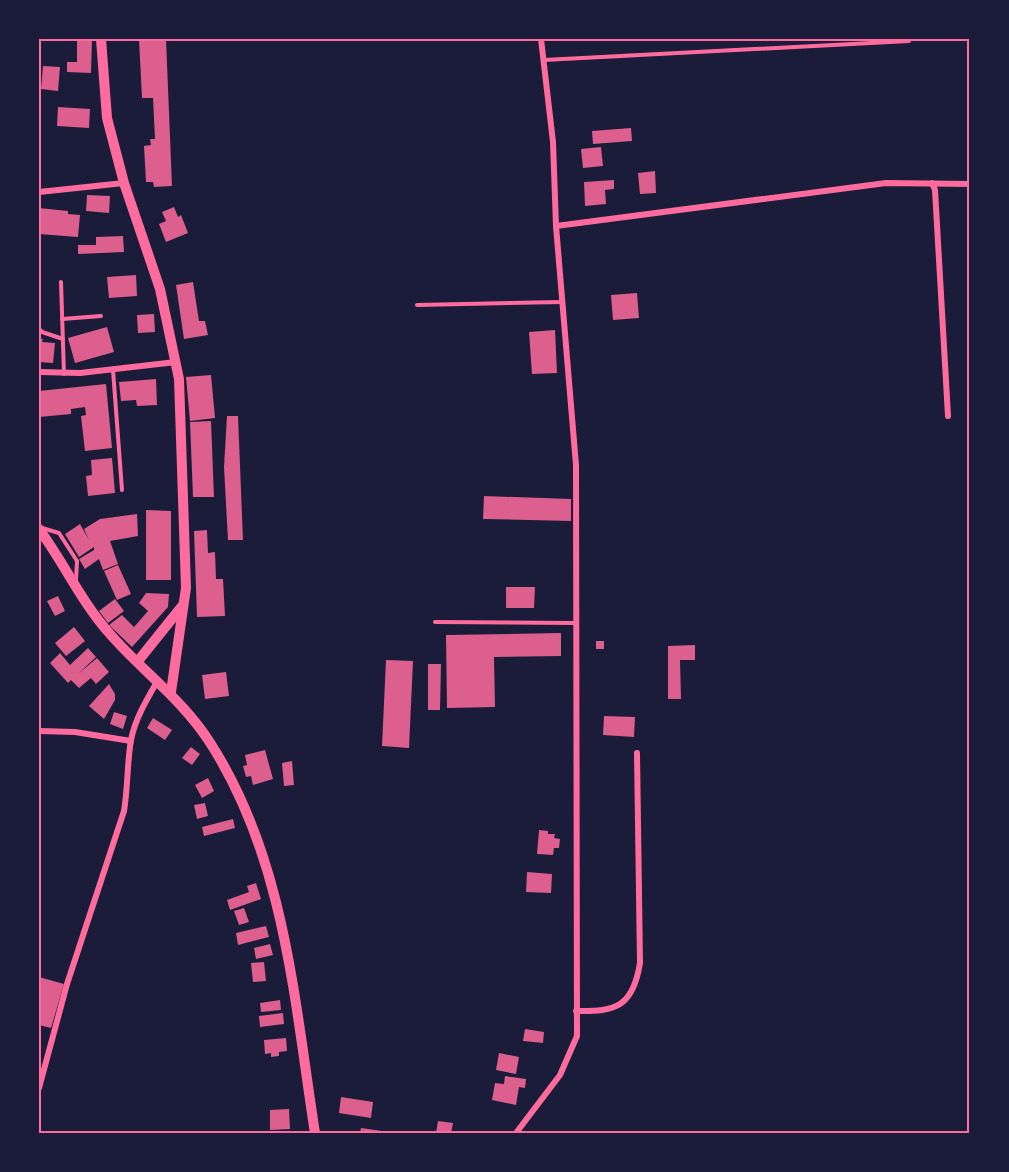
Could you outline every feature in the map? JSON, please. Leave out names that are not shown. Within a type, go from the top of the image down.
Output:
[{"type":"main road","points":[[101,39],[107,118],[124,183],[160,289],[177,362],[181,403],[186,588],[171,692]]},
{"type":"main road","points":[[39,528],[95,616],[171,692],[208,740],[228,774],[262,848],[286,943],[315,1133]]},
{"type":"main road","points":[[138,661],[183,605]]},
{"type":"street","points":[[516,1133],[560,1075],[577,1036],[576,465],[556,226],[553,142],[541,39]]},
{"type":"street","points":[[39,192],[124,183]]},
{"type":"street","points":[[556,226],[886,183],[970,184]]},
{"type":"street","points":[[932,183],[935,190],[948,416]]},
{"type":"street","points":[[39,372],[64,374],[177,362]]},
{"type":"street","points":[[39,1088],[67,984],[124,811],[131,741],[143,707],[159,680]]},
{"type":"street","points":[[39,731],[75,732],[131,741]]},
{"type":"street","points":[[576,1011],[610,1010],[623,1004],[637,980],[640,963],[637,753]]},
{"type":"lane","points":[[544,60],[909,41]]},
{"type":"lane","points":[[61,282],[64,374]]},
{"type":"lane","points":[[417,305],[562,302]]},
{"type":"lane","points":[[62,319],[100,316]]},
{"type":"lane","points":[[39,329],[63,339]]},
{"type":"lane","points":[[113,370],[122,490]]},
{"type":"lane","points":[[435,622],[576,622]]},
{"type":"building","points":[[77,39],[92,40],[91,73],[67,72],[67,62],[77,62]]},
{"type":"building","points":[[139,39],[166,39],[172,186],[154,187],[153,182],[146,182],[144,146],[151,145],[150,139],[155,139],[153,98],[142,98]]},
{"type":"building","points":[[43,66],[60,67],[58,91],[41,89]]},
{"type":"building","points":[[58,107],[90,109],[89,128],[57,126]]},
{"type":"building","points":[[631,128],[632,141],[593,144],[592,131]]},
{"type":"building","points":[[601,147],[603,166],[583,168],[581,149]]},
{"type":"building","points":[[655,171],[656,193],[640,194],[638,173]]},
{"type":"building","points":[[614,180],[614,189],[605,190],[606,204],[585,206],[584,182]]},
{"type":"building","points":[[87,195],[110,196],[109,213],[86,211]]},
{"type":"building","points":[[174,207],[178,217],[181,215],[188,233],[166,242],[159,224],[166,221],[162,212]]},
{"type":"building","points":[[39,208],[68,211],[68,214],[80,215],[78,237],[39,234]]},
{"type":"building","points":[[123,236],[124,252],[78,254],[78,245],[96,245],[96,237]]},
{"type":"building","points":[[136,275],[137,296],[109,298],[107,277]]},
{"type":"building","points":[[193,282],[199,321],[205,321],[208,335],[184,339],[176,285]]},
{"type":"building","points":[[637,293],[639,318],[613,320],[611,295]]},
{"type":"building","points":[[154,314],[155,332],[138,333],[137,315]]},
{"type":"building","points":[[107,327],[114,352],[75,363],[68,338]]},
{"type":"building","points":[[555,330],[557,373],[532,374],[529,332]]},
{"type":"building","points":[[39,339],[43,339],[42,342],[55,343],[53,363],[39,362]]},
{"type":"building","points":[[211,375],[215,418],[190,421],[186,377]]},
{"type":"building","points":[[156,379],[157,405],[137,406],[136,400],[121,401],[119,382]]},
{"type":"building","points":[[106,384],[112,448],[85,451],[81,416],[86,415],[85,407],[71,409],[71,414],[39,417],[39,391]]},
{"type":"building","points":[[227,416],[238,416],[243,540],[228,540],[224,467]]},
{"type":"building","points":[[211,421],[214,497],[193,497],[190,422]]},
{"type":"building","points":[[112,458],[115,493],[88,496],[86,476],[92,475],[91,460]]},
{"type":"building","points":[[484,496],[571,499],[571,521],[483,519]]},
{"type":"building","points":[[146,510],[171,511],[171,580],[146,580]]},
{"type":"building","points":[[137,514],[138,536],[110,541],[118,564],[103,570],[99,559],[85,569],[79,559],[94,550],[94,547],[79,557],[65,534],[80,524],[89,540],[84,529],[100,519]]},
{"type":"building","points":[[207,530],[208,553],[215,552],[216,579],[223,579],[225,616],[197,617],[194,531]]},
{"type":"building","points":[[118,565],[131,594],[117,600],[104,571]]},
{"type":"building","points":[[506,587],[535,587],[534,608],[506,608]]},
{"type":"building","points":[[146,593],[169,594],[168,607],[132,647],[109,625],[122,615],[134,627],[148,611],[139,603]]},
{"type":"building","points":[[58,596],[65,611],[55,616],[47,601]]},
{"type":"building","points":[[115,599],[124,611],[108,623],[99,611]]},
{"type":"building","points":[[74,627],[85,641],[66,656],[55,643]]},
{"type":"building","points":[[561,633],[561,656],[494,657],[495,707],[447,708],[446,635]]},
{"type":"building","points":[[596,641],[604,641],[604,649],[596,649]]},
{"type":"building","points":[[695,645],[695,660],[680,660],[681,699],[668,699],[668,646]]},
{"type":"building","points":[[88,648],[96,657],[78,674],[97,658],[109,672],[96,684],[91,678],[79,688],[71,680],[68,683],[50,663],[60,653],[70,665]]},
{"type":"building","points":[[386,660],[413,661],[409,748],[382,746]]},
{"type":"building","points":[[428,664],[441,664],[440,710],[428,710]]},
{"type":"building","points":[[226,672],[229,696],[205,699],[202,675]]},
{"type":"building","points":[[109,684],[115,694],[115,700],[104,719],[89,706]]},
{"type":"building","points":[[114,712],[127,716],[123,729],[110,724]]},
{"type":"building","points":[[604,716],[635,717],[634,737],[603,735]]},
{"type":"building","points":[[153,718],[172,730],[165,740],[147,728]]},
{"type":"building","points":[[191,747],[200,754],[192,765],[182,758]]},
{"type":"building","points":[[265,750],[273,779],[253,785],[251,776],[246,777],[243,766],[247,765],[245,755]]},
{"type":"building","points":[[292,761],[294,785],[284,786],[282,763]]},
{"type":"building","points":[[208,778],[214,791],[202,798],[195,785]]},
{"type":"building","points":[[205,803],[208,816],[197,819],[194,805]]},
{"type":"building","points":[[233,819],[235,828],[204,836],[202,827]]},
{"type":"building","points":[[539,830],[555,834],[554,838],[560,839],[559,848],[554,848],[553,855],[537,854]]},
{"type":"building","points":[[527,872],[552,874],[551,893],[526,892]]},
{"type":"building","points":[[256,883],[261,899],[230,910],[227,900],[249,892],[247,886]]},
{"type":"building","points":[[244,908],[249,922],[239,925],[234,911]]},
{"type":"building","points":[[266,926],[269,937],[238,945],[236,933]]},
{"type":"building","points":[[270,944],[273,955],[256,959],[254,948]]},
{"type":"building","points":[[264,962],[266,981],[253,982],[251,963]]},
{"type":"building","points":[[39,977],[64,984],[51,1028],[39,1025]]},
{"type":"building","points":[[280,1000],[281,1010],[261,1012],[260,1003]]},
{"type":"building","points":[[283,1013],[284,1024],[260,1027],[259,1016]]},
{"type":"building","points":[[525,1029],[544,1032],[543,1043],[523,1041]]},
{"type":"building","points":[[286,1038],[287,1051],[279,1052],[279,1056],[271,1057],[271,1053],[265,1054],[264,1040]]},
{"type":"building","points":[[499,1053],[519,1057],[516,1074],[496,1070]]},
{"type":"building","points":[[505,1076],[526,1079],[525,1088],[519,1087],[516,1105],[492,1100],[495,1083],[504,1084]]},
{"type":"building","points":[[341,1097],[373,1102],[371,1118],[339,1113]]},
{"type":"building","points":[[289,1109],[290,1129],[270,1130],[270,1110]]},
{"type":"building","points":[[438,1121],[453,1123],[451,1133],[436,1133]]},
{"type":"building","points":[[361,1128],[382,1131],[382,1133],[360,1133]]}]
